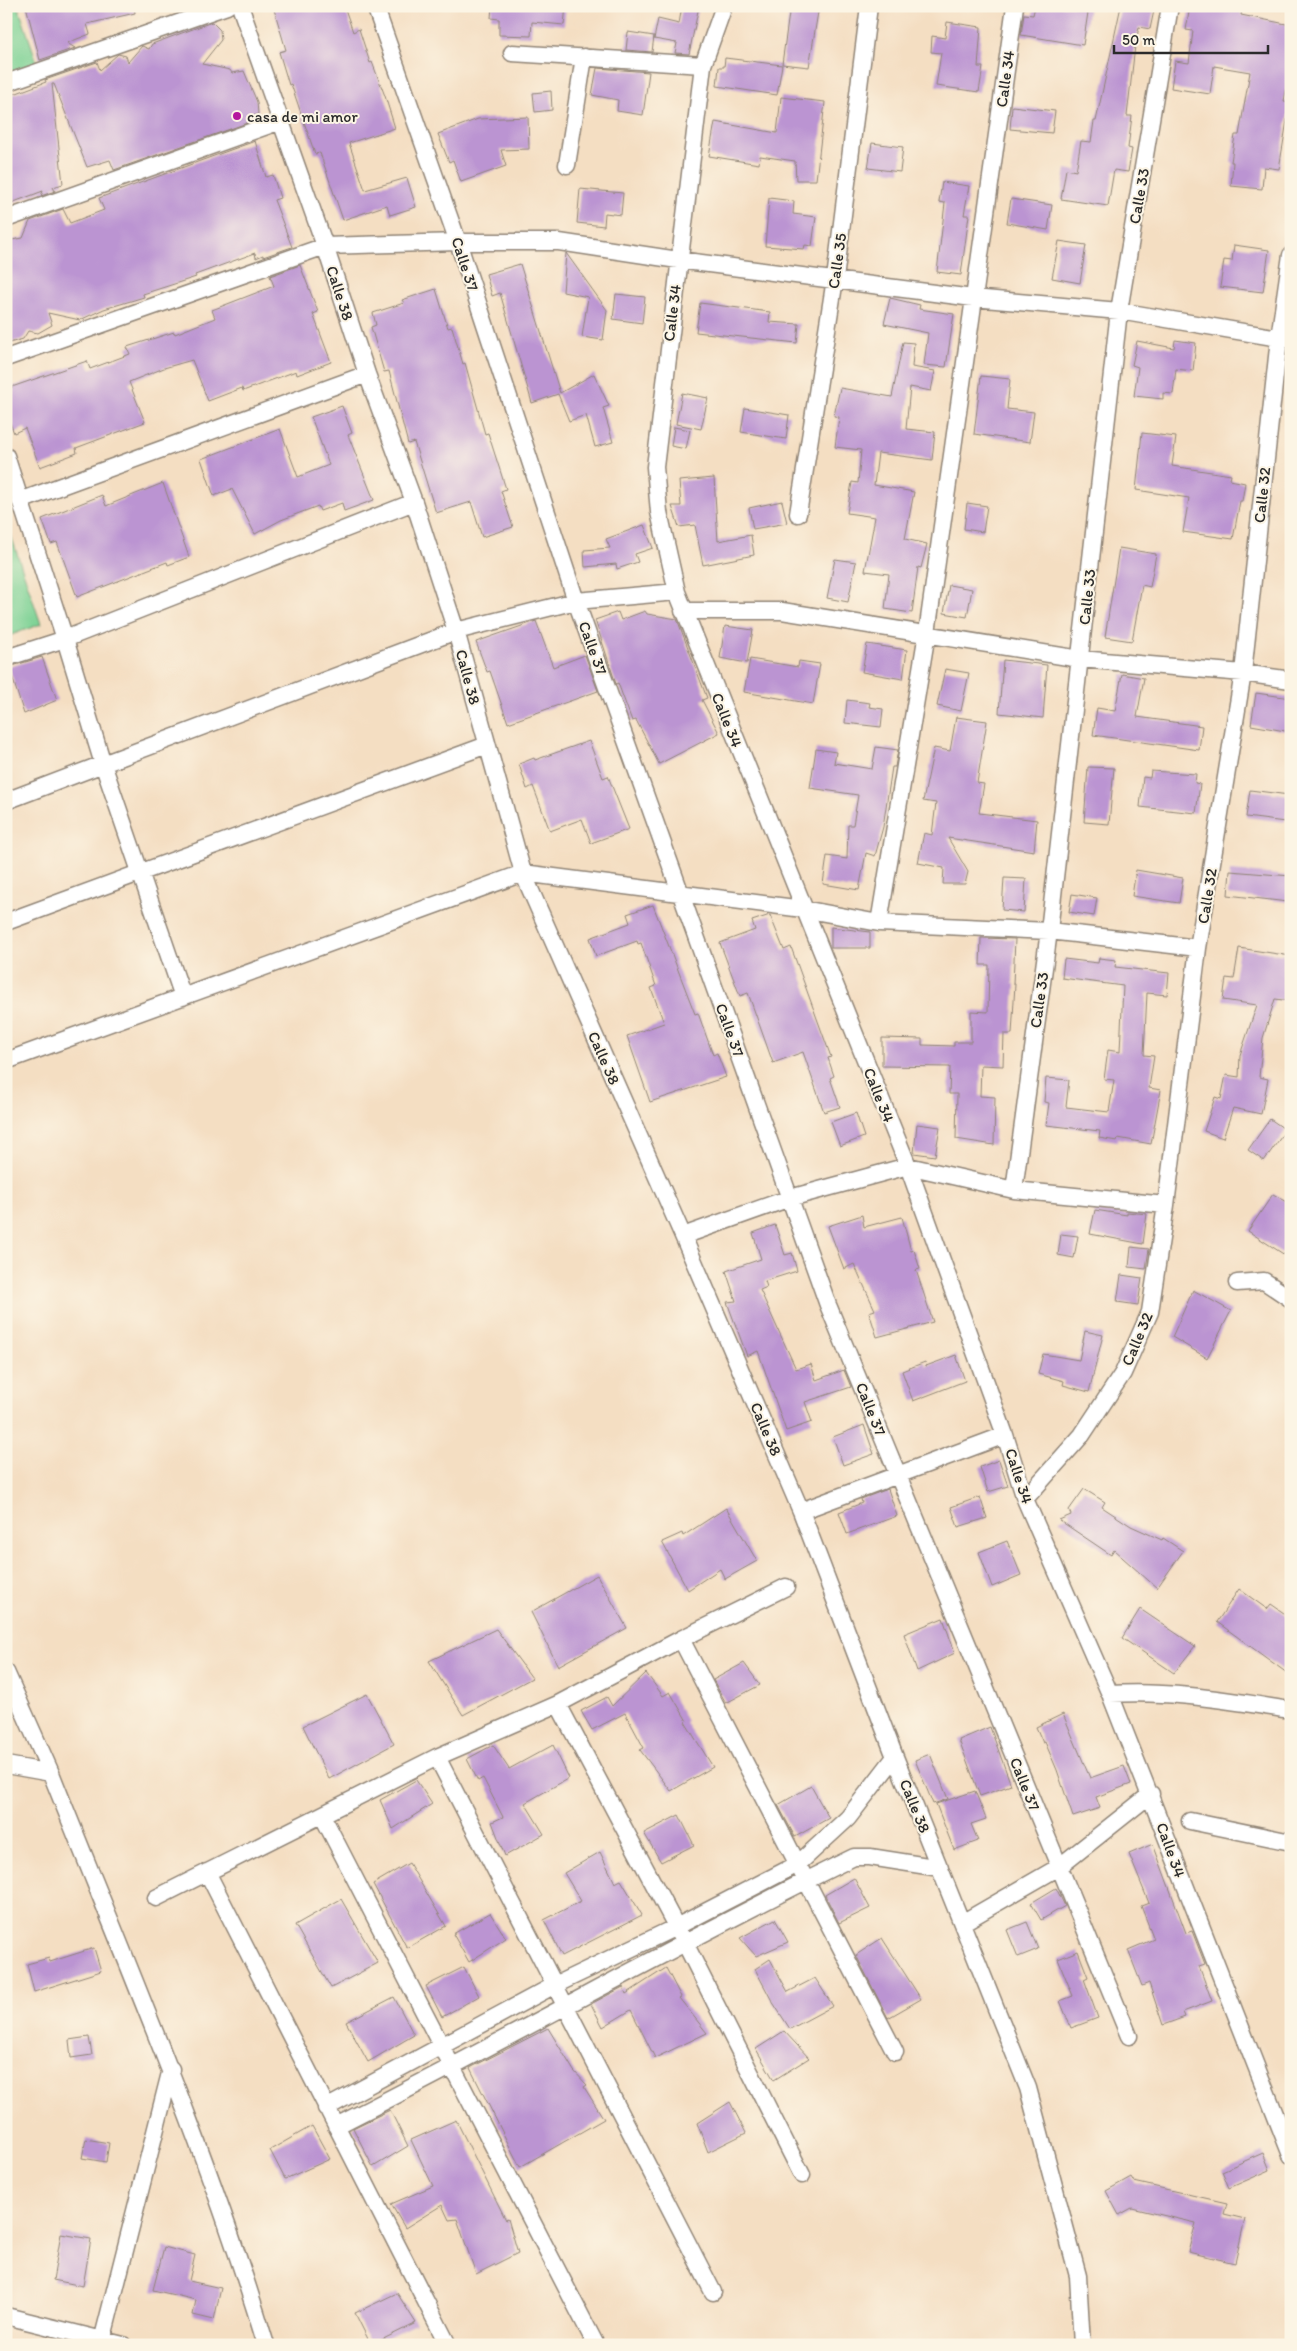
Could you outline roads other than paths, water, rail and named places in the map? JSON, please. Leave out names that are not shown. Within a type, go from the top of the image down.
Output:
[{"type":"street","points":[[6,83],[227,6]]},
{"type":"street","name":"Calle 38","points":[[240,6],[325,246],[366,374],[414,502],[456,631],[523,874],[684,1236],[801,1511],[895,1757],[1028,2088],[1078,2276],[1082,2345]]},
{"type":"street","name":"Calle 37","points":[[375,6],[458,242],[576,601],[828,1305],[1129,2036]]},
{"type":"street","name":"Calle 34","points":[[724,6],[703,65],[678,260],[655,467],[659,512],[676,592],[908,1166],[1005,1435],[1025,1499],[1110,1694],[1151,1794],[1195,1914],[1291,2155]]},
{"type":"street","name":"Calle 35","points":[[798,514],[834,279],[869,6]]},
{"type":"street","name":"Calle 34","points":[[879,922],[927,633],[1015,6]]},
{"type":"street","name":"Calle 33","points":[[1014,1190],[1049,931],[1119,311],[1170,6]]},
{"type":"street","points":[[512,53],[703,65]]},
{"type":"street","points":[[567,165],[584,57]]},
{"type":"street","points":[[6,219],[281,121]]},
{"type":"street","points":[[6,358],[325,246],[458,242],[559,242],[678,260],[973,298],[1119,311],[1285,339]]},
{"type":"street","name":"Calle 32","points":[[1025,1499],[1082,1435],[1123,1373],[1150,1312],[1166,1205],[1198,948],[1243,673],[1285,339],[1291,255]]},
{"type":"street","points":[[20,501],[366,374]]},
{"type":"street","points":[[6,456],[103,764],[183,997]]},
{"type":"street","points":[[6,658],[64,639],[414,502]]},
{"type":"street","points":[[6,800],[456,631],[576,601],[676,592]]},
{"type":"street","points":[[683,611],[782,611],[1080,659],[1243,673],[1291,680]]},
{"type":"street","points":[[6,922],[486,745]]},
{"type":"street","points":[[6,1061],[523,874],[803,909],[879,922],[1049,931],[1198,948]]},
{"type":"street","points":[[684,1236],[790,1198],[908,1166],[1014,1190],[1166,1205]]},
{"type":"street","points":[[1237,1283],[1264,1281],[1291,1299]]},
{"type":"street","points":[[801,1511],[1005,1435]]},
{"type":"street","points":[[156,1898],[437,1757],[558,1704],[681,1639],[786,1587]]},
{"type":"street","points":[[681,1639],[895,2052]]},
{"type":"street","points":[[6,1672],[51,1773],[171,2069],[248,2286],[266,2345]]},
{"type":"street","points":[[1110,1694],[1144,1692],[1230,1700],[1291,1710]]},
{"type":"street","points":[[558,1704],[685,1943],[802,2175]]},
{"type":"street","points":[[437,1757],[713,2292]]},
{"type":"street","points":[[326,2108],[555,1986],[676,1928],[798,1864],[848,1818],[895,1757]]},
{"type":"street","points":[[6,1765],[51,1773]]},
{"type":"street","points":[[962,1924],[1059,1867],[1151,1794]]},
{"type":"street","points":[[322,1815],[454,2067],[596,2345]]},
{"type":"street","points":[[1190,1820],[1291,1842]]},
{"type":"street","points":[[336,2126],[454,2067],[566,2004],[854,1857],[870,1857],[940,1868]]},
{"type":"street","points":[[207,1872],[448,2345]]},
{"type":"street","points":[[101,2342],[171,2069]]},
{"type":"street","points":[[6,2316],[101,2342],[123,2345]]},
{"type":"place","name":"casa de mi amor","points":[[237,116]]}]
